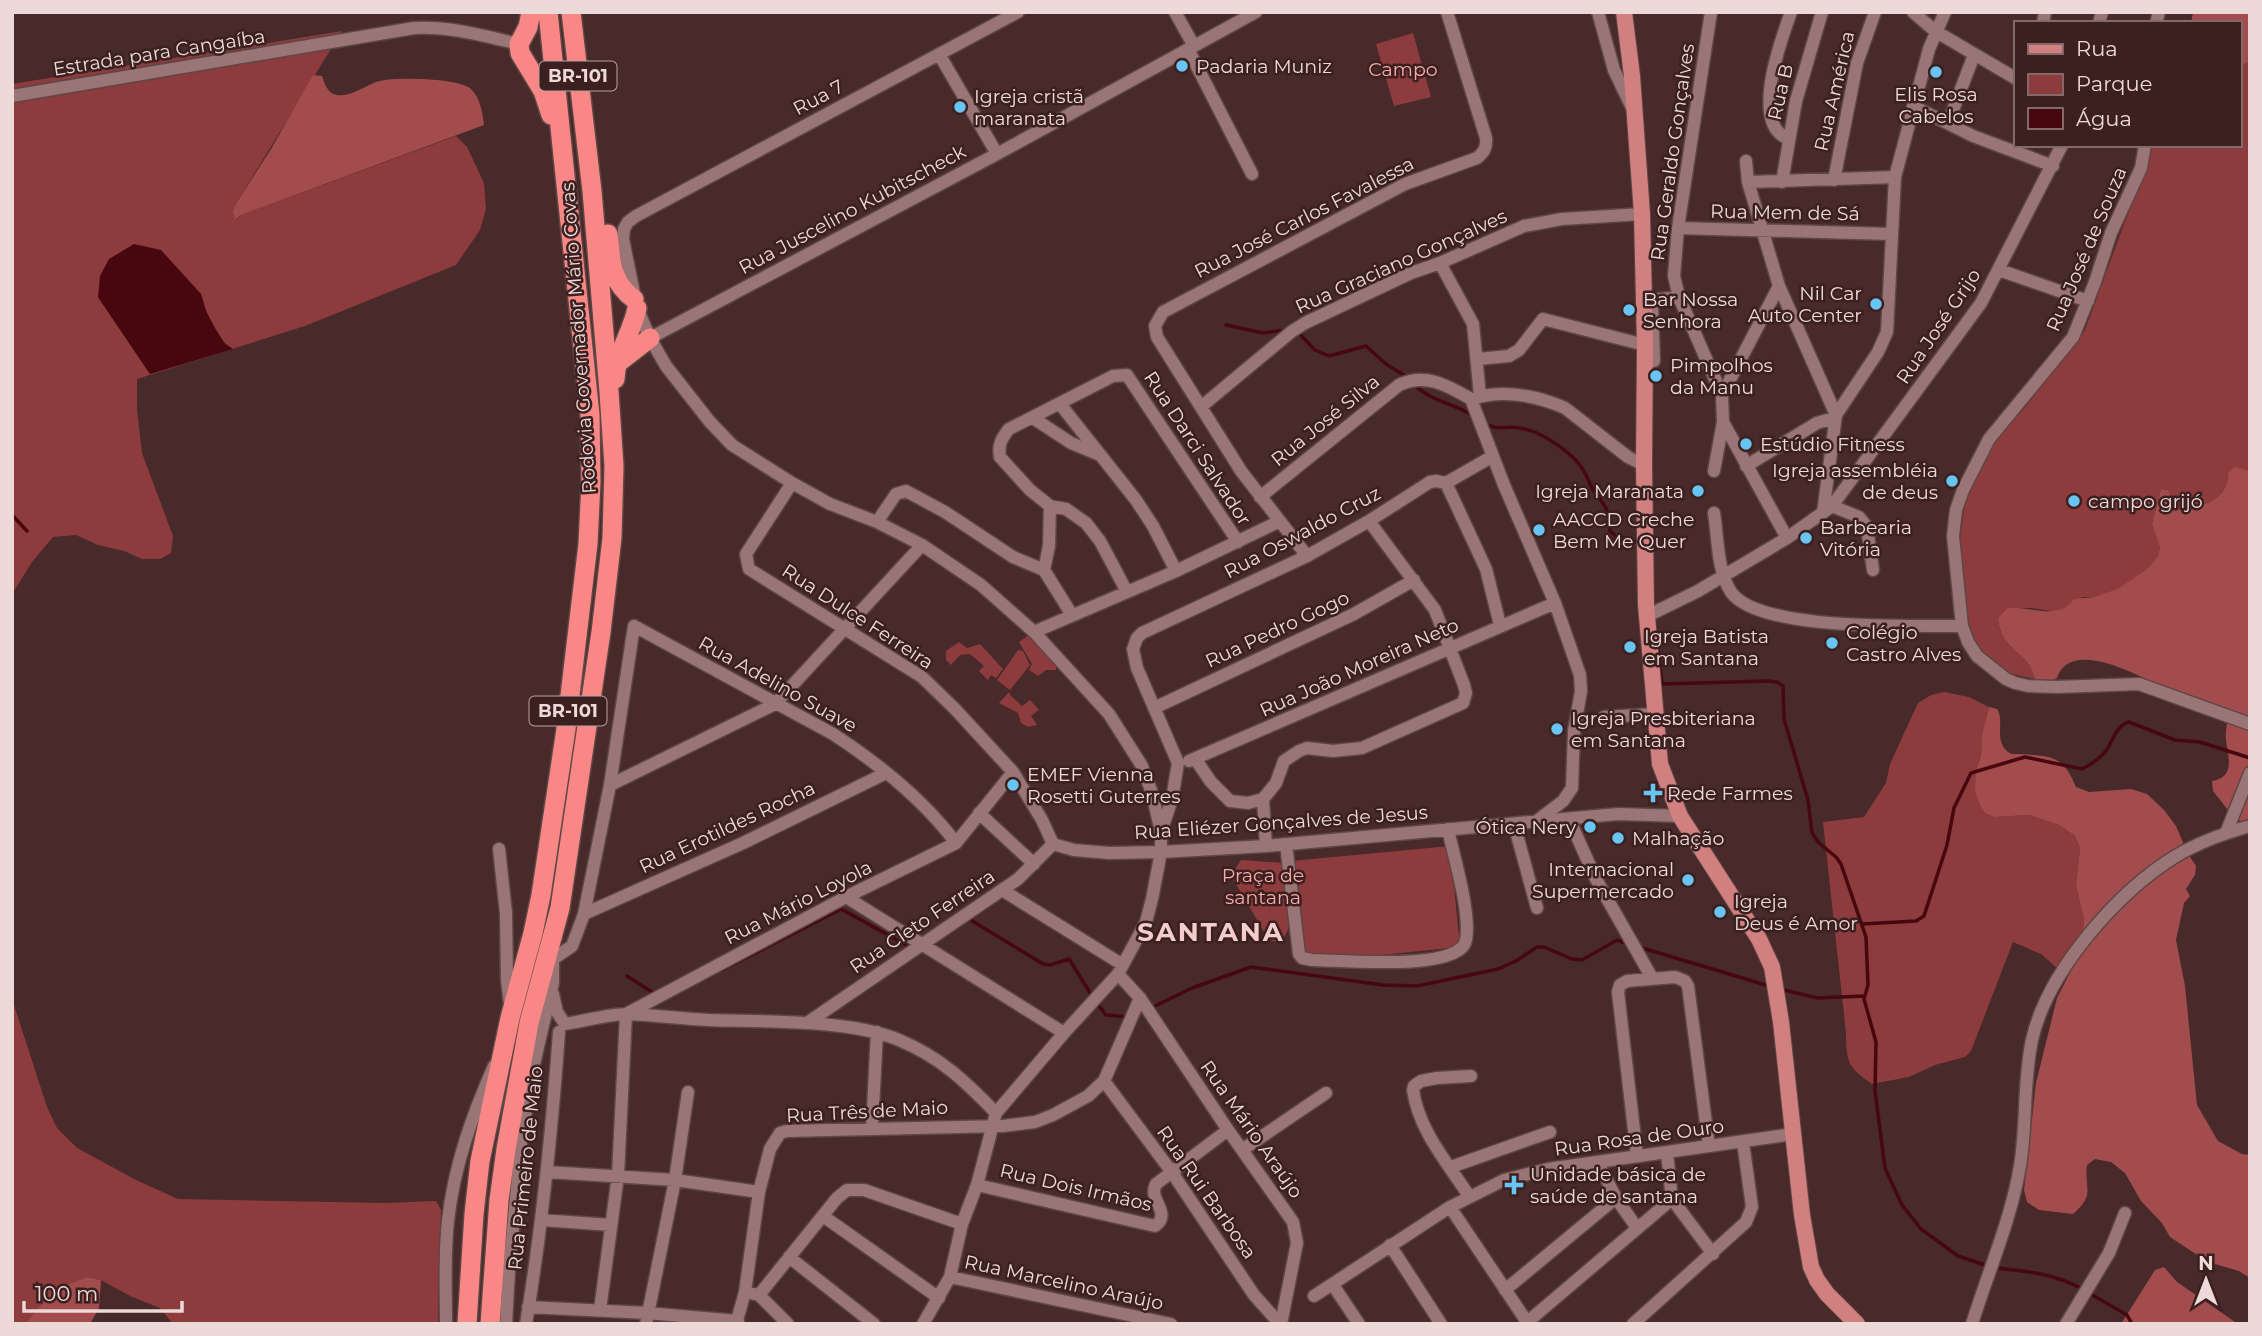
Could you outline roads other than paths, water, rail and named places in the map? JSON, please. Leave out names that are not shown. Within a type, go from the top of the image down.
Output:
[{"type":"highway","name":"Rodovia Governador Mário Covas","points":[[490,1324],[499,1200],[508,1135],[529,1023],[553,936],[568,861],[611,551],[614,466],[610,407],[585,139],[570,12]]},
{"type":"highway","points":[[579,308],[568,286],[550,107],[522,58],[535,23],[554,19],[563,26],[576,125],[585,139]]},
{"type":"highway","name":"Rodovia Governador Mário Covas","points":[[467,1324],[480,1161],[511,1011],[541,895],[566,729],[588,544],[590,415],[579,308],[535,23]]},
{"type":"highway","points":[[577,70],[589,90],[612,270],[617,284],[636,303],[631,332],[616,364],[610,407]]},
{"type":"highway","points":[[616,364],[650,338]]},
{"type":"main road","points":[[1624,12],[1635,114],[1648,302],[1644,465],[1647,616],[1660,764],[1680,816],[1769,958],[1781,1022],[1811,1267],[1827,1294],[1857,1324]]},
{"type":"street","name":"Rua 7","points":[[636,303],[624,239],[624,229],[628,222],[1018,12]]},
{"type":"street","points":[[1175,12],[1252,174]]},
{"type":"street","name":"Rua Juscelino Kubitscheck","points":[[650,338],[997,154],[1256,12]]},
{"type":"street","name":"Rua José Carlos Favalessa","points":[[1202,406],[1157,337],[1155,326],[1163,312],[1405,184],[1477,158],[1486,147],[1486,138],[1447,12]]},
{"type":"street","points":[[1598,12],[1614,70],[1635,114]]},
{"type":"street","name":"Rua Geraldo Gonçalves","points":[[1711,12],[1678,228],[1674,276],[1679,297],[1722,395]]},
{"type":"street","points":[[1789,139],[1781,136],[1773,127],[1770,102],[1777,49],[1791,12]]},
{"type":"street","name":"Rua B","points":[[1782,182],[1796,101],[1822,12]]},
{"type":"street","name":"Rua América","points":[[1834,180],[1857,64],[1875,12]]},
{"type":"street","points":[[1913,12],[1935,31],[2014,77]]},
{"type":"street","points":[[1873,570],[1864,522],[1828,510],[1836,418],[1878,352],[1887,332],[1895,177],[1935,31],[1945,12]]},
{"type":"street","name":"Estrada para Cangaíba","points":[[12,96],[414,27],[456,29],[535,23]]},
{"type":"street","points":[[939,54],[997,154]]},
{"type":"street","points":[[1948,123],[1974,55]]},
{"type":"street","points":[[1913,106],[1998,147],[2053,166]]},
{"type":"street","name":"Rua José Grijo","points":[[1647,616],[1724,576],[1828,510],[1964,329],[1999,270],[2061,147]]},
{"type":"street","name":"Rua José de Souza","points":[[1962,626],[1953,536],[1956,510],[1963,489],[1989,439],[2073,337],[2111,233],[2141,169],[2145,147]]},
{"type":"street","points":[[1746,161],[1748,182],[1779,286],[1836,418]]},
{"type":"street","name":"Rua América","points":[[1748,182],[1895,177]]},
{"type":"street","name":"Rua Graciano Gonçalves","points":[[1202,406],[1305,323],[1411,273],[1542,221],[1642,214]]},
{"type":"street","name":"Rua Mem de Sá","points":[[1678,228],[1891,234]]},
{"type":"street","points":[[1440,263],[1473,324],[1478,359],[1476,398],[1493,456],[1555,603],[1580,675],[1581,691],[1574,731],[1572,788],[1563,801],[1535,822]]},
{"type":"street","points":[[1999,270],[2088,301]]},
{"type":"street","points":[[1714,471],[1723,422],[1722,395],[1779,286]]},
{"type":"street","points":[[1654,361],[1648,302],[1679,297]]},
{"type":"street","points":[[636,303],[650,338],[676,380],[732,445],[830,504],[877,522],[922,545],[981,585],[1034,632],[1110,714],[1142,766],[1153,793],[1161,832],[1161,852],[1146,922],[1121,970],[1064,1033],[994,1119],[977,1185],[962,1224],[950,1277],[923,1324]]},
{"type":"street","points":[[1478,359],[1509,356],[1519,350],[1543,319],[1646,345]]},
{"type":"street","name":"Rua Darci Salvador","points":[[1060,404],[1113,376],[1127,375],[1238,542]]},
{"type":"street","name":"Rua José Silva","points":[[1260,497],[1399,385],[1417,378],[1436,382],[1476,398],[1517,394],[1554,403],[1565,408],[1628,457],[1644,465]]},
{"type":"street","points":[[1126,590],[1100,541],[1086,523],[1066,509],[1050,506],[1030,490],[1000,457],[999,445],[1009,429],[1060,404],[1148,517],[1176,571]]},
{"type":"street","points":[[1202,406],[1234,460],[1307,556]]},
{"type":"street","points":[[1033,418],[1071,443],[1103,457]]},
{"type":"street","points":[[1746,466],[1817,423],[1836,418]]},
{"type":"street","points":[[1723,422],[1787,538]]},
{"type":"street","name":"Rua Oswaldo Cruz","points":[[1154,708],[1137,668],[1133,649],[1137,638],[1142,634],[1307,556],[1430,482],[1446,483],[1493,456]]},
{"type":"street","name":"Rua Dulce Ferreira","points":[[792,483],[746,554],[749,569],[922,677],[1013,772],[1053,844]]},
{"type":"street","points":[[1446,483],[1486,569],[1500,625]]},
{"type":"street","points":[[877,522],[896,494],[906,491],[1013,557],[1044,570],[1072,614]]},
{"type":"street","points":[[1044,570],[1049,546],[1050,506]]},
{"type":"street","points":[[1714,513],[1724,576],[1730,590],[1746,604],[1791,619],[1828,624],[1962,626],[1977,656],[2015,683],[2057,687],[2139,684],[2250,724]]},
{"type":"street","points":[[1196,760],[1211,782],[1230,801],[1248,803],[1263,799],[1269,794],[1282,765],[1291,755],[1307,748],[1333,751],[1362,748],[1463,703],[1466,693],[1435,610],[1369,521]]},
{"type":"street","points":[[1034,632],[1099,605],[1126,590],[1176,571],[1280,522]]},
{"type":"street","points":[[553,959],[572,946],[584,914],[610,785],[775,704],[922,545]]},
{"type":"street","name":"Rua Pedro Gogo","points":[[1154,708],[1354,614],[1415,580]]},
{"type":"street","name":"Rua João Moreira Neto","points":[[1178,763],[1196,760],[1555,603]]},
{"type":"street","name":"Rua Adelino Suave","points":[[610,785],[634,626],[832,734],[936,816],[956,844]]},
{"type":"street","points":[[1154,708],[1178,763],[1172,799],[1161,832]]},
{"type":"street","points":[[1604,717],[1656,715]]},
{"type":"street","name":"Rua Mário Loyola","points":[[626,1014],[846,897],[956,844],[1013,772]]},
{"type":"street","points":[[2226,833],[2250,773]]},
{"type":"street","name":"Rua Erotildes Rocha","points":[[584,914],[743,843],[886,774]]},
{"type":"street","points":[[1263,799],[1266,846]]},
{"type":"street","points":[[979,813],[1034,864]]},
{"type":"street","name":"Rua Eliézer Gonçalves de Jesus","points":[[1053,844],[1109,853],[1161,852],[1266,846],[1618,814],[1680,816]]},
{"type":"street","points":[[1569,819],[1596,879],[1652,978]]},
{"type":"street","points":[[1514,824],[1537,908]]},
{"type":"street","points":[[1972,1324],[2017,1177],[2031,1041],[2050,991],[2101,920],[2129,893],[2177,855],[2226,833],[2250,826]]},
{"type":"street","points":[[1286,844],[1299,954],[1302,958],[1428,962],[1458,952],[1466,941],[1465,913],[1448,828]]},
{"type":"street","name":"Rua Cleto Ferreira","points":[[807,1023],[1002,890],[1034,864],[1053,844]]},
{"type":"street","points":[[499,849],[506,913],[507,980],[511,1011]]},
{"type":"street","name":"Rua Mário Araújo","points":[[1002,890],[1121,970],[1293,1222],[1297,1243],[1293,1273],[1280,1324]]},
{"type":"street","points":[[846,897],[1064,1033]]},
{"type":"street","points":[[553,936],[553,1002],[562,1028]]},
{"type":"street","points":[[1637,1156],[1618,992],[1620,985],[1627,981],[1675,977],[1685,981],[1689,991],[1709,1146]]},
{"type":"street","points":[[506,1324],[522,1135],[534,1064],[553,983]]},
{"type":"street","points":[[1104,1080],[1140,998]]},
{"type":"street","points":[[600,1310],[618,1175],[626,1014]]},
{"type":"street","points":[[534,1064],[562,1028],[626,1014],[807,1023],[877,1032],[915,1047],[954,1071],[994,1119]]},
{"type":"street","name":"Rua Primeiro de Maio","points":[[526,1324],[548,1172],[562,1028]]},
{"type":"street","points":[[872,1128],[877,1032]]},
{"type":"street","name":"Rodovia Governador Mário Covas","points":[[446,1324],[447,1235],[454,1182],[470,1121],[505,1038]]},
{"type":"street","points":[[1469,1196],[1429,1139],[1415,1099],[1414,1086],[1421,1080],[1437,1077],[1471,1076]]},
{"type":"street","name":"Rua Três de Maio","points":[[737,1322],[745,1292],[759,1192],[770,1149],[779,1133],[994,1119],[1035,1122],[1088,1096],[1104,1080]]},
{"type":"street","name":"Rua Rui Barbosa","points":[[1104,1080],[1171,1171],[1254,1295],[1280,1324]]},
{"type":"street","points":[[646,1318],[675,1180],[688,1093]]},
{"type":"street","points":[[1242,1150],[1326,1093]]},
{"type":"street","name":"Rua Dois Irmãos","points":[[977,1185],[1155,1226],[1162,1215],[1153,1187],[1228,1130]]},
{"type":"street","points":[[1451,1167],[1550,1132]]},
{"type":"street","name":"Rua Rosa de Ouro","points":[[1314,1296],[1450,1207],[1469,1196],[1515,1178],[1548,1169],[1793,1134]]},
{"type":"street","points":[[1633,1324],[1746,1223],[1752,1207],[1743,1142]]},
{"type":"street","points":[[1667,1153],[1672,1199],[1713,1254]]},
{"type":"street","points":[[1598,1163],[1616,1198],[1637,1228]]},
{"type":"street","points":[[548,1172],[675,1180],[759,1192]]},
{"type":"street","points":[[759,1295],[842,1193],[854,1188],[962,1224]]},
{"type":"street","points":[[1505,1290],[1616,1198]]},
{"type":"street","points":[[1450,1207],[1526,1323],[1672,1199]]},
{"type":"street","points":[[2066,1324],[2109,1253],[2125,1213]]},
{"type":"street","points":[[823,1216],[939,1298]]},
{"type":"street","points":[[541,1220],[611,1225]]},
{"type":"street","points":[[1390,1245],[1441,1324]]},
{"type":"street","points":[[789,1257],[874,1324]]},
{"type":"street","name":"Rua Marcelino Araújo","points":[[950,1277],[1171,1324]]},
{"type":"street","points":[[1333,1285],[1357,1323]]},
{"type":"street","points":[[745,1292],[759,1295],[788,1324]]},
{"type":"street","points":[[528,1307],[600,1310],[646,1318],[737,1322]]},
{"type":"water","points":[[134,244],[161,250],[201,294],[215,328],[225,344],[233,349],[150,374],[98,297],[100,276],[109,259]]},
{"type":"waterway","points":[[1226,325],[1263,333],[1286,330]]},
{"type":"waterway","points":[[1297,331],[1315,350],[1329,356],[1366,346],[1386,364],[1407,377]]},
{"type":"waterway","points":[[1415,385],[1428,395],[1472,415]]},
{"type":"waterway","points":[[1484,423],[1498,428],[1529,430],[1566,451],[1580,466],[1606,507],[1610,531],[1616,536],[1639,543]]},
{"type":"waterway","points":[[12,515],[27,531]]},
{"type":"waterway","points":[[1655,623],[1662,684],[1768,681],[1783,686],[1784,719],[1808,800],[1812,833],[1841,864],[1866,937],[1868,985],[1864,999],[1876,1042],[1875,1091],[1885,1168],[1902,1205],[1921,1229],[1958,1256],[1988,1266]]},
{"type":"waterway","points":[[1862,924],[1916,921],[1924,916],[1947,845],[1954,808],[1971,773],[2025,757],[2082,769],[2103,755],[2117,731],[2129,722],[2175,740],[2200,742],[2250,758]]},
{"type":"waterway","points":[[722,970],[841,909],[910,947]]},
{"type":"waterway","points":[[966,920],[969,919],[1043,964],[1050,965],[1069,959],[1092,996]]},
{"type":"waterway","points":[[1151,1008],[1192,988],[1251,967],[1383,985],[1417,986],[1498,969],[1537,947],[1582,960],[1617,940],[1628,944]]},
{"type":"waterway","points":[[1639,947],[1769,986]]},
{"type":"waterway","points":[[627,976],[655,994]]},
{"type":"waterway","points":[[1780,989],[1817,998],[1864,996]]},
{"type":"waterway","points":[[1096,1002],[1106,1015],[1128,1017]]},
{"type":"waterway","points":[[1996,1268],[2051,1277],[2082,1289]]},
{"type":"waterway","points":[[2089,1293],[2127,1315],[2132,1324]]},
{"type":"place","name":"Padaria Muniz","points":[[1182,66]]},
{"type":"place","name":"Elis Rosa Cabelos","points":[[1936,72]]},
{"type":"place","name":"Igreja cristã maranata","points":[[960,107]]},
{"type":"place","name":"Nil Car Auto Center","points":[[1876,304]]},
{"type":"place","name":"Bar Nossa Senhora","points":[[1629,310]]},
{"type":"place","name":"Pimpolhos da Manu","points":[[1656,376]]},
{"type":"place","name":"Estúdio Fitness","points":[[1746,444]]},
{"type":"place","name":"Igreja assembléia de deus","points":[[1952,481]]},
{"type":"place","name":"Igreja Maranata","points":[[1698,491]]},
{"type":"place","name":"campo grijó","points":[[2074,501]]},
{"type":"place","name":"AACCD Creche Bem Me Quer","points":[[1539,530]]},
{"type":"place","name":"Barbearia Vitória","points":[[1806,538]]},
{"type":"place","name":"Colégio Castro Alves","points":[[1832,643]]},
{"type":"place","name":"Igreja Batista em Santana","points":[[1630,647]]},
{"type":"place","name":"Igreja Presbiteriana em Santana","points":[[1557,729]]},
{"type":"place","name":"EMEF Vienna Rosetti Guterres","points":[[1013,785]]},
{"type":"place","name":"Rede Farmes","points":[[1653,793]]},
{"type":"place","name":"Ótica Nery","points":[[1590,827]]},
{"type":"place","name":"Malhação","points":[[1618,838]]},
{"type":"place","name":"Internacional Supermercado","points":[[1688,880]]},
{"type":"place","name":"Igreja Deus é Amor","points":[[1720,912]]},
{"type":"place","name":"Unidade básica de saúde de santana","points":[[1514,1185]]},
{"type":"district","name":"SANTANA","points":[[1211,932]]},
{"type":"park label","name":"Campo","points":[[1403,69]]},
{"type":"park label","name":"Praça de santana","points":[[1263,886]]}]
